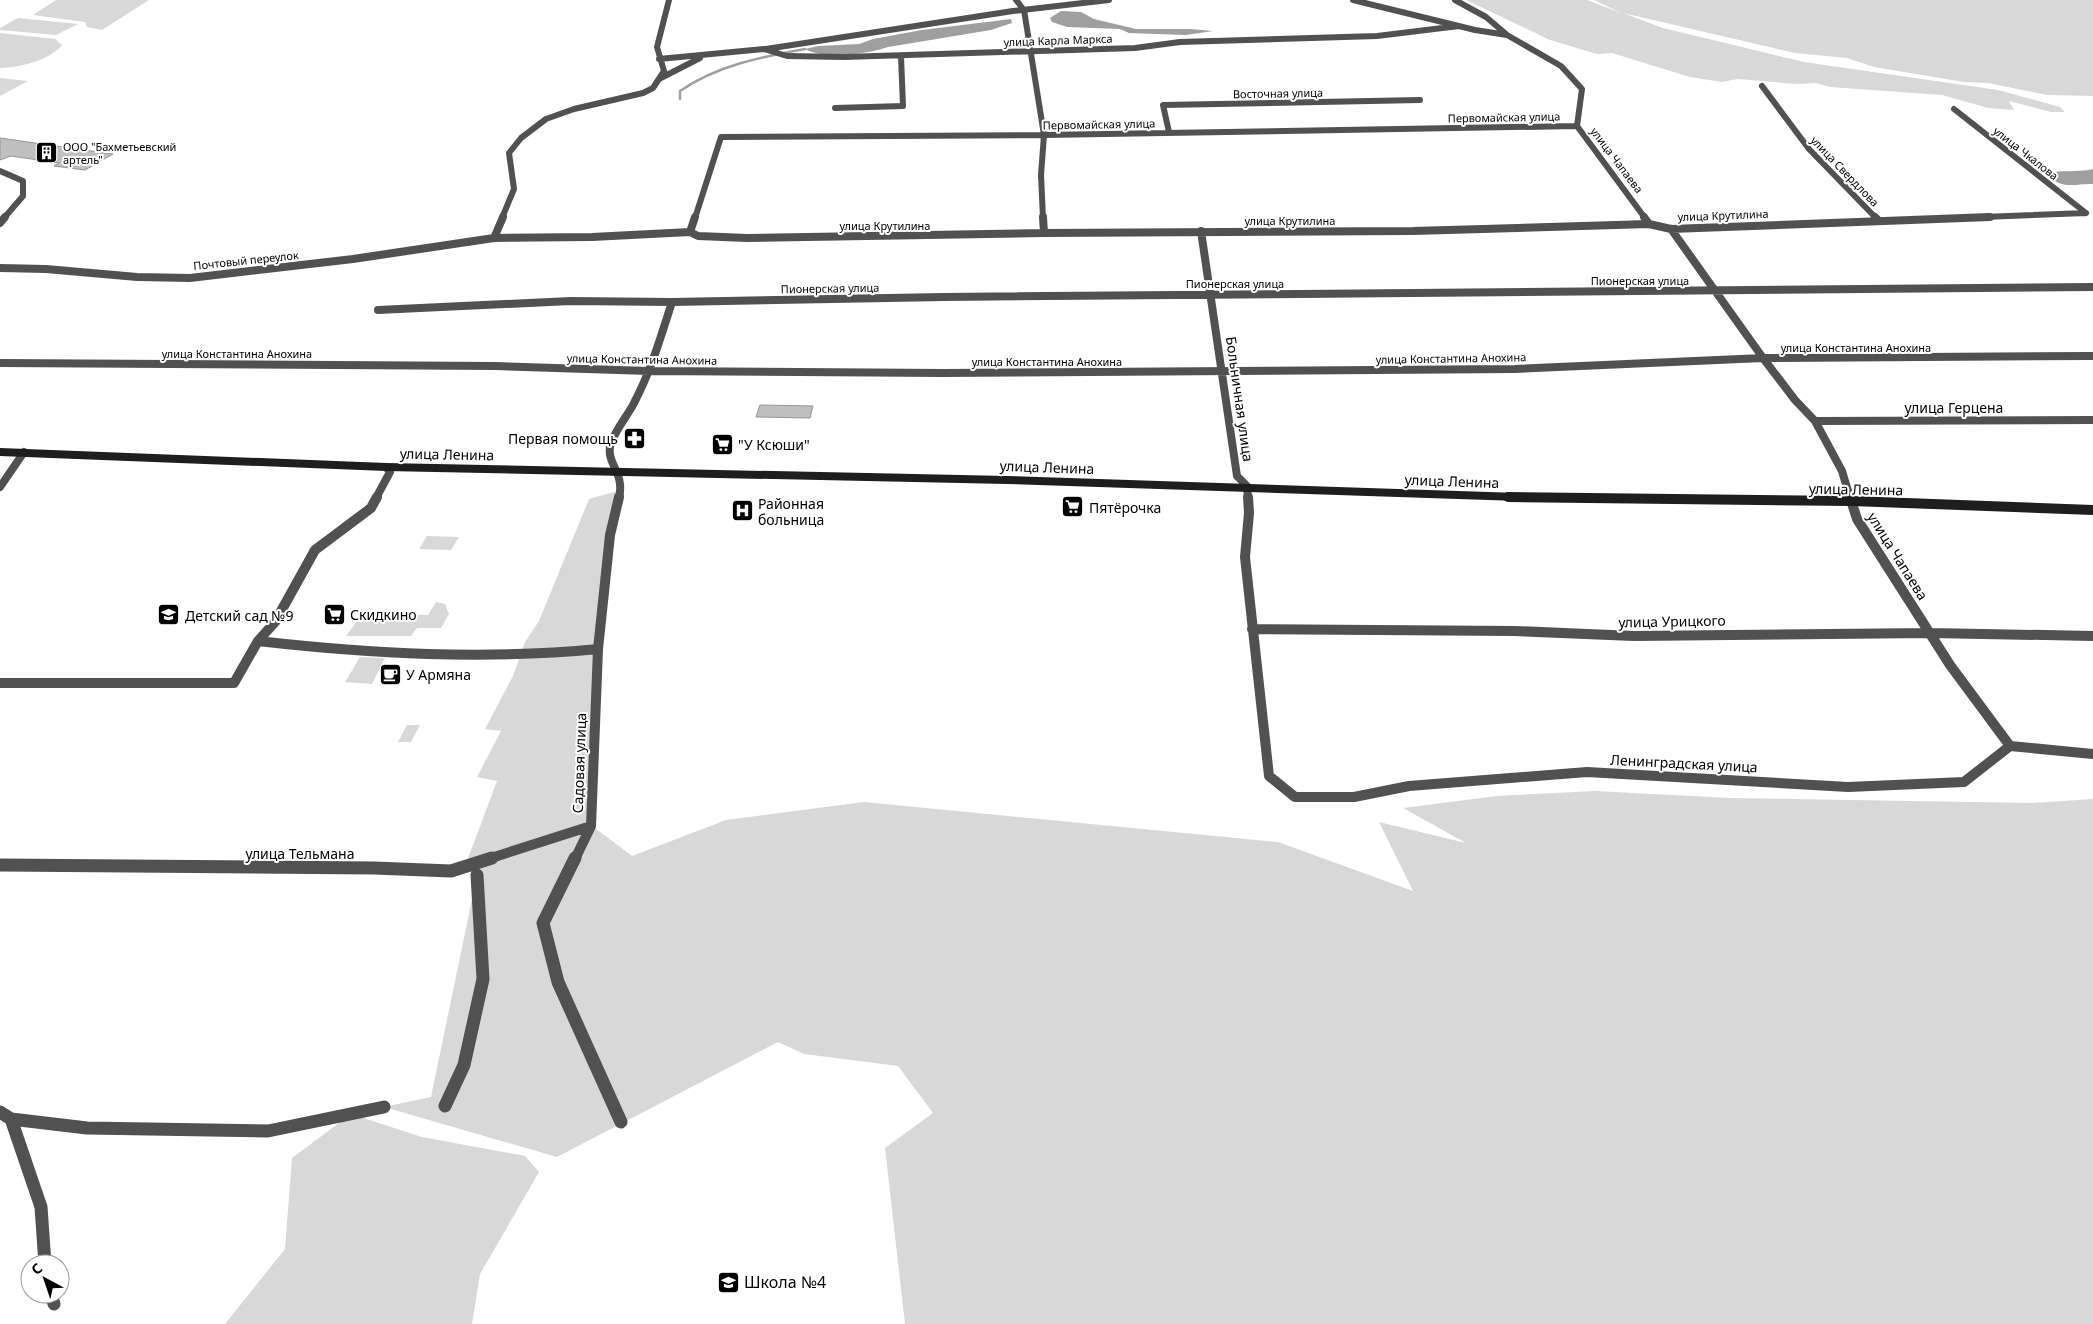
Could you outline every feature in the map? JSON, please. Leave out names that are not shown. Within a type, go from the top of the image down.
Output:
[{"type":"main road","name":"улица Ленина","points":[[0,452],[386,467],[618,470],[1247,486],[1572,499],[1852,501],[2093,510]]},
{"type":"street","points":[[494,238],[514,190],[509,153],[523,133],[537,122],[561,112],[641,94],[654,87],[664,72],[657,47],[658,36],[670,0]]},
{"type":"street","points":[[1016,0],[1024,10],[1044,135],[1041,176],[1044,232]]},
{"type":"street","points":[[764,49],[1024,10],[1109,0]]},
{"type":"street","name":"улица Чапаева","points":[[1353,0],[1459,26],[1507,35],[1561,66],[1582,89],[1582,103],[1576,115],[1577,126],[1649,224]]},
{"type":"street","points":[[1455,0],[1486,17],[1507,35]]},
{"type":"street","name":"улица Карла Маркса","points":[[659,59],[764,49],[786,56],[901,56],[1135,48],[1180,42],[1377,36],[1459,26]]},
{"type":"street","points":[[658,79],[698,58],[714,54]]},
{"type":"street","points":[[835,108],[903,106],[901,56]]},
{"type":"street","name":"улица Свердлова","points":[[1762,86],[1809,149],[1878,220]]},
{"type":"street","name":"Восточная улица","points":[[1169,132],[1163,105],[1420,100]]},
{"type":"street","name":"улица Чкалова","points":[[1954,109],[2086,214]]},
{"type":"street","name":"Первомайская улица","points":[[690,232],[721,137],[1044,135],[1577,126]]},
{"type":"street","points":[[0,171],[24,181],[23,196],[0,223]]},
{"type":"street","name":"улица Крутилина","points":[[494,238],[690,232],[698,236],[747,238],[948,236],[1044,232],[1413,231],[1649,224],[1671,229],[1878,220],[2086,214]]},
{"type":"street","name":"улица Чапаева","points":[[1671,229],[1763,358],[1795,400],[1815,421],[1842,472],[1857,519],[1950,665],[2010,746]]},
{"type":"street","name":"Больничная улица","points":[[1201,231],[1237,476],[1247,486],[1249,513],[1244,557],[1269,776]]},
{"type":"street","name":"Почтовый переулок","points":[[0,268],[46,269],[137,278],[190,278],[344,260],[494,238]]},
{"type":"street","name":"Пионерская улица","points":[[378,310],[571,301],[672,302],[1210,294],[2093,287]]},
{"type":"street","name":"Садовая улица","points":[[621,1122],[558,982],[543,923],[591,826],[598,649],[610,535],[621,490],[618,470],[609,457],[610,445],[634,404],[649,371],[672,302]]},
{"type":"street","name":"улица Константина Анохина","points":[[0,363],[486,366],[649,371],[1222,372],[1514,369],[1763,358],[2093,356]]},
{"type":"street","name":"улица Герцена","points":[[1815,421],[2093,420]]},
{"type":"street","points":[[0,487],[24,452]]},
{"type":"street","points":[[0,683],[234,683],[258,641],[275,622],[315,550],[370,508],[390,472],[386,467]]},
{"type":"street","name":"улица Урицкого","points":[[1252,629],[1515,632],[1634,636],[1931,633],[2093,636]]},
{"type":"street","points":[[258,641],[358,653],[430,655],[544,656],[598,649]]},
{"type":"street","points":[[2010,746],[2093,754]]},
{"type":"street","name":"Ленинградская улица","points":[[1269,776],[1295,797],[1354,797],[1409,786],[1587,772],[1867,786],[1964,782],[2010,746]]},
{"type":"street","name":"улица Тельмана","points":[[0,865],[374,868],[451,871],[591,826]]},
{"type":"street","points":[[445,1106],[464,1065],[483,979],[477,875]]},
{"type":"street","points":[[44,1254],[41,1207],[6,1115],[87,1128],[268,1131],[384,1107]]},
{"type":"shaded area","points":[[56,0],[149,0],[102,30],[87,27],[85,22],[33,15]]},
{"type":"shaded area","points":[[1466,0],[1587,0],[1621,13],[1594,0],[2093,0],[2093,96],[2047,95],[1988,83],[1964,82],[1874,67],[1847,58],[1795,53],[1623,13],[1663,28],[1804,62],[1998,90],[2060,107],[2065,112],[2051,112],[2009,101],[2014,110],[1988,108],[1942,95],[1830,87],[1816,83],[1797,84],[1738,79],[1722,82],[1690,77],[1612,53],[1597,54],[1550,40]]},
{"type":"shaded area","points":[[1061,11],[1081,12],[1094,19],[1136,29],[1213,31],[1186,35],[1129,33],[1120,29],[1067,27],[1052,22],[1050,18]]},
{"type":"shaded area","points":[[18,18],[78,24],[56,35],[0,30],[0,28]]},
{"type":"shaded area","points":[[1011,19],[1012,23],[991,30],[888,47],[858,54],[823,54],[805,49],[818,46],[859,44],[873,39],[922,30]]},
{"type":"shaded area","points":[[0,33],[55,39],[62,45],[50,55],[34,62],[0,68]]},
{"type":"shaded area","points":[[0,78],[28,81],[0,96]]},
{"type":"shaded area","points":[[2093,169],[2093,184],[2063,184],[2045,174],[2081,171]]},
{"type":"shaded area","points":[[621,490],[610,535],[591,825],[632,856],[726,820],[864,802],[1278,842],[1413,891],[1379,822],[1466,843],[1403,808],[1497,796],[1595,791],[1730,798],[2032,803],[2093,799],[2093,1324],[905,1324],[885,1148],[933,1113],[898,1066],[804,1054],[778,1042],[557,1157],[384,1107],[431,1097],[477,875],[464,869],[497,781],[477,777],[501,731],[485,729],[513,676],[525,642],[539,621],[589,499]]},
{"type":"shaded area","points":[[427,536],[459,537],[451,550],[419,549]]},
{"type":"shaded area","points":[[436,602],[445,604],[449,614],[441,628],[417,628],[411,636],[346,636],[362,614],[428,615]]},
{"type":"shaded area","points":[[360,657],[385,658],[372,684],[345,682]]},
{"type":"shaded area","points":[[407,725],[420,725],[411,742],[398,742]]},
{"type":"shaded area","points":[[351,1114],[422,1137],[525,1156],[539,1172],[480,1274],[472,1324],[225,1324],[285,1249],[292,1158]]},
{"type":"building","name":"ООО \"Бахметьевский артель\"","points":[[0,138],[113,154],[85,170],[54,166],[59,163],[11,156],[0,160]]},
{"type":"building","points":[[760,405],[813,406],[810,418],[756,417]]},
{"type":"waterway","points":[[680,99],[680,91],[694,82],[725,68],[772,55],[805,49]]},
{"type":"place","name":"ООО \"Бахметьевский артель\"","points":[[47,152]]},
{"type":"place","name":"Первая помощь","points":[[634,438]]},
{"type":"place","name":"\"У Ксюши\"","points":[[722,444]]},
{"type":"place","name":"Пятёрочка","points":[[1073,507]]},
{"type":"place","name":"Районная больница","points":[[742,511]]},
{"type":"place","name":"Скидкино","points":[[334,614]]},
{"type":"place","name":"Детский сад №9","points":[[169,615]]},
{"type":"place","name":"У Армяна","points":[[390,674]]},
{"type":"place","name":"Школа №4","points":[[728,1282]]}]
